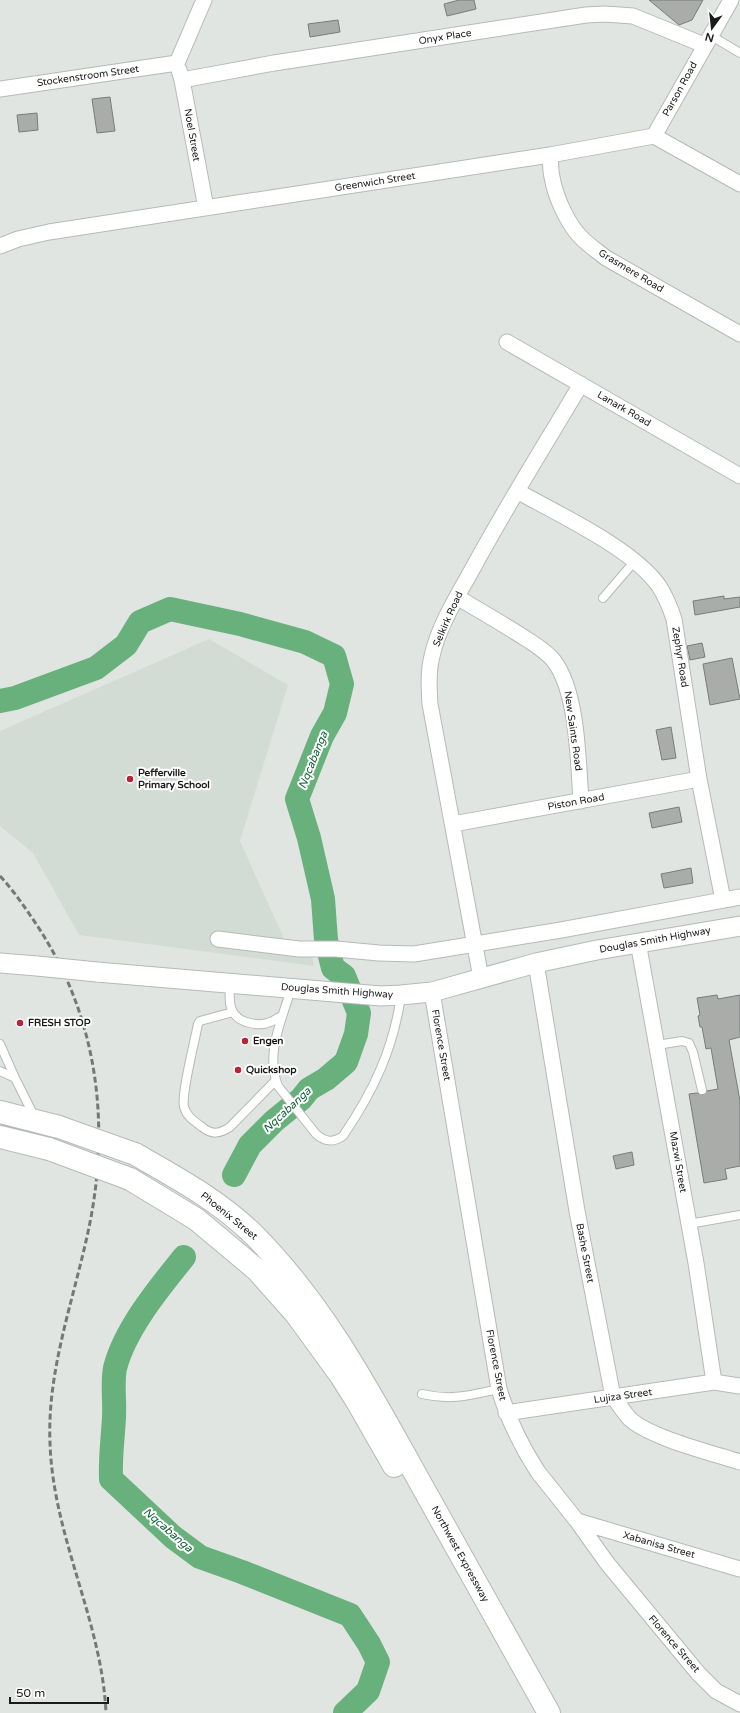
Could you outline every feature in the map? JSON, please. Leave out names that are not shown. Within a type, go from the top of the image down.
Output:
[{"type":"main road","name":"Phoenix Street","points":[[0,1112],[60,1127],[135,1154],[214,1201],[253,1235],[294,1278],[329,1326],[365,1399]]},
{"type":"main road","points":[[0,1137],[49,1149],[130,1179],[196,1219],[257,1270],[296,1314],[341,1376],[365,1399]]},
{"type":"main road","name":"Northwest Expressway","points":[[365,1399],[532,1713]]},
{"type":"main road","name":"Northwest Expressway","points":[[365,1399],[549,1713]]},
{"type":"street","points":[[177,63],[204,0]]},
{"type":"street","name":"Parson Road","points":[[654,136],[731,0]]},
{"type":"street","name":"Onyx Place","points":[[182,80],[282,62],[586,15],[605,14],[633,16],[707,40]]},
{"type":"street","name":"Noel Street","points":[[177,63],[182,80],[206,208]]},
{"type":"street","name":"Stockenstroom Street","points":[[0,89],[177,63]]},
{"type":"street","points":[[654,136],[740,184]]},
{"type":"street","name":"Greenwich Street","points":[[0,246],[18,239],[48,232],[550,155],[654,136]]},
{"type":"street","name":"Grasmere Road","points":[[550,155],[552,176],[556,191],[570,222],[577,233],[589,245],[606,258],[740,334]]},
{"type":"street","name":"Lanark Road","points":[[507,342],[740,476]]},
{"type":"street","name":"Selkirk Road","points":[[481,978],[476,944],[430,704],[429,688],[432,655],[438,636],[457,598],[517,491],[581,384]]},
{"type":"street","name":"Zephyr Road","points":[[517,491],[621,551],[658,585],[668,601],[674,619],[699,779],[723,900]]},
{"type":"street","name":"New Saints Road","points":[[457,598],[540,648],[553,660],[563,676],[570,696],[581,801]]},
{"type":"street","name":"Piston Road","points":[[453,824],[699,779]]},
{"type":"street","points":[[218,939],[299,949],[336,949],[379,953],[414,954],[740,897]]},
{"type":"street","name":"Douglas Smith Highway","points":[[0,963],[314,990],[401,995],[432,992],[536,963],[638,942],[740,926]]},
{"type":"street","name":"Mazwi Street","points":[[638,942],[689,1224],[714,1382]]},
{"type":"street","name":"Bashe Street","points":[[536,963],[577,1211],[613,1397],[630,1419],[644,1428],[660,1435],[740,1462]]},
{"type":"street","name":"Florence Street","points":[[432,992],[499,1389],[506,1413],[526,1454],[638,1602],[698,1673],[716,1691],[740,1704]]},
{"type":"street","name":"Lujiza Street","points":[[506,1413],[714,1382],[740,1386]]},
{"type":"street","name":"Xabanisa Street","points":[[578,1521],[740,1569]]},
{"type":"lane","points":[[707,40],[740,53]]},
{"type":"lane","points":[[604,598],[634,562]]},
{"type":"lane","points":[[230,983],[231,1007],[233,1012],[244,1021],[253,1024],[269,1023],[281,1016]]},
{"type":"lane","points":[[291,988],[287,1004],[281,1016],[273,1057],[273,1069],[277,1083],[304,1120],[322,1139],[329,1141],[337,1140],[344,1136],[373,1087],[386,1059],[397,1024],[401,995]]},
{"type":"lane","points":[[233,1012],[206,1018],[198,1024],[185,1091],[184,1105],[188,1115],[194,1122],[208,1132],[221,1132],[230,1127],[277,1083]]},
{"type":"lane","points":[[657,1045],[682,1041],[689,1043],[693,1052],[702,1090]]},
{"type":"lane","points":[[0,1044],[36,1121]]},
{"type":"lane","points":[[0,1070],[15,1078]]},
{"type":"lane","points":[[689,1224],[740,1215]]},
{"type":"lane","points":[[422,1394],[436,1398],[457,1398],[499,1389]]},
{"type":"shaded area","name":"Pefferville Primary School","points":[[209,639],[288,685],[240,841],[285,941],[311,948],[314,966],[79,935],[33,853],[0,826],[0,731]]},
{"type":"building","points":[[459,0],[474,0],[476,9],[447,16],[444,4]]},
{"type":"building","points":[[649,0],[703,0],[692,20],[679,25]]},
{"type":"building","points":[[338,20],[340,32],[310,37],[308,24]]},
{"type":"building","points":[[110,97],[115,131],[97,133],[92,99]]},
{"type":"building","points":[[37,113],[38,130],[19,132],[17,115]]},
{"type":"building","points":[[724,596],[724,599],[740,597],[740,607],[695,615],[693,601]]},
{"type":"building","points":[[702,643],[705,657],[690,660],[687,646]]},
{"type":"building","points":[[732,658],[740,699],[710,705],[703,664]]},
{"type":"building","points":[[671,727],[676,758],[662,760],[656,730]]},
{"type":"building","points":[[679,807],[682,822],[652,828],[649,813]]},
{"type":"building","points":[[691,868],[693,883],[664,888],[661,874]]},
{"type":"building","points":[[717,995],[718,999],[740,995],[740,1037],[729,1040],[740,1101],[740,1166],[725,1169],[727,1179],[704,1183],[689,1094],[697,1093],[703,1095],[707,1091],[718,1089],[711,1048],[706,1049],[702,1027],[700,1027],[698,1016],[700,1015],[697,998]]},
{"type":"building","points":[[632,1152],[634,1165],[616,1169],[613,1156]]},
{"type":"waterway","name":"Nqcabanga","points":[[0,701],[15,698],[96,668],[126,645],[140,622],[170,609],[240,624],[305,642],[334,656],[342,684],[335,713],[322,736],[297,799],[309,838],[323,899],[326,940],[333,968],[344,976],[359,1013],[356,1034],[346,1062],[326,1079],[309,1089],[301,1099],[274,1121],[250,1145],[234,1175]]},
{"type":"waterway","name":"Nqcabanga","points":[[184,1257],[164,1282],[135,1324],[126,1339],[115,1368],[111,1479],[173,1537],[200,1557],[350,1615],[369,1644],[378,1662],[368,1691],[345,1713]]},
{"type":"railway","points":[[0,876],[13,891],[32,918],[54,954],[72,991],[85,1029],[93,1069],[98,1109],[99,1150],[95,1191],[88,1232],[57,1363],[50,1416],[50,1443],[53,1478],[59,1512],[96,1645],[103,1679],[106,1713]]},
{"type":"place","name":"Pefferville Primary School","points":[[130,779]]},
{"type":"place","name":"FRESH STOP","points":[[20,1023]]},
{"type":"place","name":"Engen","points":[[245,1041]]},
{"type":"place","name":"Quickshop","points":[[238,1070]]}]
